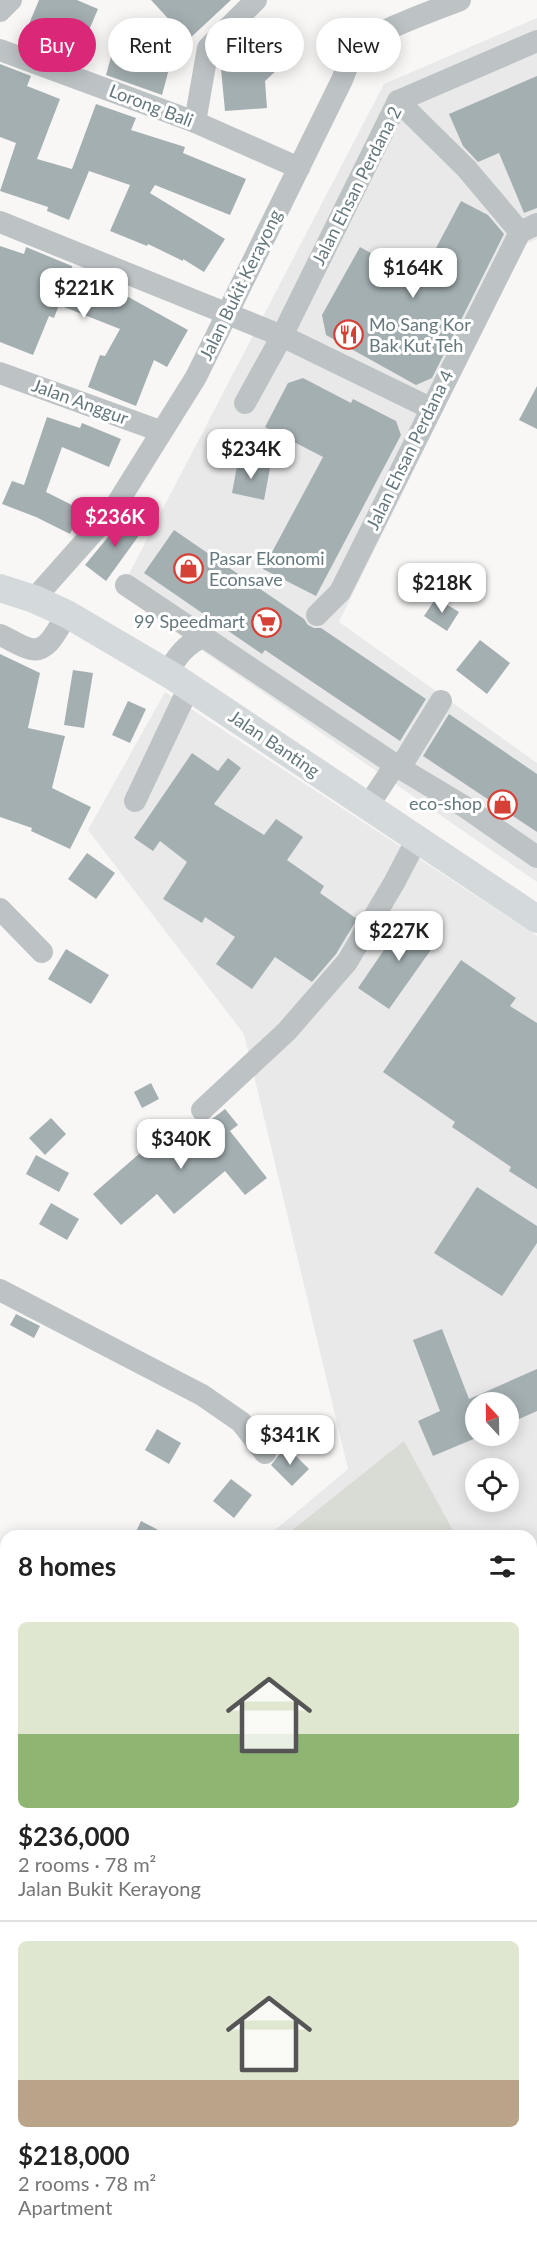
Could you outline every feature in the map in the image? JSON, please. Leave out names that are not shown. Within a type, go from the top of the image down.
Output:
[{"type":"main road","name":"Jalan Banting","points":[[0,588],[34,599],[67,614],[178,680],[537,919]]},
{"type":"street","points":[[0,11],[11,0]]},
{"type":"street","points":[[195,122],[208,48],[256,0]]},
{"type":"street","name":"Jalan Bukit Kerayong","points":[[34,599],[113,510],[160,431],[196,377],[341,82],[350,59],[359,47],[383,33],[460,0]]},
{"type":"street","name":"Jalan Ehsan Perdana 2","points":[[245,403],[282,336],[398,101],[537,41]]},
{"type":"street","name":"Lorong Bali","points":[[0,50],[195,122],[299,168]]},
{"type":"street","points":[[398,101],[529,228]]},
{"type":"street","points":[[0,222],[282,336],[430,408]]},
{"type":"street","name":"Jalan Ehsan Perdana 4","points":[[317,615],[340,592],[430,408],[529,228]]},
{"type":"street","name":"Jalan Anggur","points":[[0,373],[160,431]]},
{"type":"street","points":[[126,585],[397,766],[465,807],[537,857]]},
{"type":"street","points":[[0,635],[32,649],[44,648],[67,614]]},
{"type":"street","points":[[135,801],[178,680],[179,654],[191,642],[204,636]]},
{"type":"street","points":[[368,806],[441,701]]},
{"type":"street","points":[[202,1110],[287,1031],[347,962],[417,839]]},
{"type":"street","points":[[0,909],[42,952]]},
{"type":"street","points":[[0,1290],[202,1395],[241,1422],[265,1454]]},
{"type":"shaded area","points":[[537,18],[537,239],[525,244],[339,622],[537,763],[537,882],[119,593],[384,84]]},
{"type":"shaded area","points":[[165,692],[537,936],[537,1530],[275,1530],[348,1469],[244,1034],[88,830]]},
{"type":"shaded area","points":[[404,1441],[453,1530],[293,1530]]},
{"type":"building","points":[[39,0],[77,0],[98,9],[94,18],[31,18]]},
{"type":"building","points":[[151,0],[231,0],[212,18],[205,18],[205,24],[193,35],[193,18],[168,18]]},
{"type":"building","points":[[0,64],[31,76],[27,86],[60,99],[37,159],[72,169],[96,104],[136,118],[131,130],[185,147],[183,153],[246,179],[230,215],[155,185],[150,193],[225,239],[204,272],[183,259],[183,261],[148,244],[147,246],[110,231],[130,185],[89,171],[69,220],[47,211],[48,207],[0,191],[16,143],[0,137]]},
{"type":"building","points":[[108,68],[108,72],[168,72],[162,95],[106,75]]},
{"type":"building","points":[[221,72],[275,72],[265,81],[267,108],[225,111]]},
{"type":"building","points":[[537,76],[537,208],[524,213],[499,153],[478,162],[463,146],[449,114]]},
{"type":"building","points":[[461,201],[488,215],[504,234],[432,378],[416,385],[326,335],[322,315],[360,247],[419,280]]},
{"type":"building","points":[[0,246],[24,254],[26,247],[125,289],[123,294],[188,330],[167,367],[154,360],[136,406],[88,387],[100,355],[105,356],[120,329],[59,305],[54,318],[49,316],[33,355],[0,342]]},
{"type":"building","points":[[303,378],[351,403],[353,399],[396,421],[401,435],[316,596],[263,569],[323,457],[265,427],[288,383]]},
{"type":"building","points":[[537,386],[537,429],[519,420]]},
{"type":"building","points":[[47,417],[80,428],[82,423],[121,439],[109,467],[62,447],[46,492],[82,510],[70,534],[36,517],[2,504],[12,481],[24,485]]},
{"type":"building","points":[[238,461],[270,468],[264,500],[232,493]]},
{"type":"building","points":[[127,514],[145,527],[106,581],[85,565]]},
{"type":"building","points":[[174,530],[304,619],[308,625],[321,628],[426,699],[400,741],[265,650],[262,654],[144,573]]},
{"type":"building","points":[[436,598],[459,612],[447,631],[424,616]]},
{"type":"building","points":[[480,640],[510,663],[487,694],[456,670]]},
{"type":"building","points":[[0,654],[40,673],[28,728],[65,736],[52,788],[91,807],[70,849],[31,831],[32,828],[0,817]]},
{"type":"building","points":[[73,670],[93,673],[84,728],[64,725]]},
{"type":"building","points":[[128,701],[146,709],[130,743],[112,735]]},
{"type":"building","points":[[449,714],[537,774],[537,832],[423,756]]},
{"type":"building","points":[[192,753],[218,771],[228,758],[241,768],[214,804],[264,835],[276,819],[303,837],[287,860],[324,886],[320,893],[357,919],[336,954],[312,982],[275,957],[252,989],[216,964],[235,937],[205,917],[202,923],[163,899],[187,862],[160,841],[153,851],[134,838]]},
{"type":"building","points":[[87,853],[115,873],[96,899],[68,879]]},
{"type":"building","points":[[408,915],[440,937],[389,1009],[358,988]]},
{"type":"building","points":[[66,949],[109,975],[91,1004],[48,979]]},
{"type":"building","points":[[461,960],[516,998],[510,1006],[537,1023],[537,1189],[509,1171],[511,1167],[452,1127],[455,1122],[383,1072]]},
{"type":"building","points":[[151,1083],[159,1099],[142,1108],[134,1092]]},
{"type":"building","points":[[225,1109],[238,1125],[230,1131],[267,1178],[245,1195],[225,1171],[174,1214],[157,1194],[121,1225],[93,1194],[162,1134],[174,1148]]},
{"type":"building","points":[[51,1118],[66,1134],[45,1155],[29,1138]]},
{"type":"building","points":[[36,1155],[69,1173],[59,1192],[26,1174]]},
{"type":"building","points":[[477,1187],[537,1226],[537,1243],[502,1296],[434,1253]]},
{"type":"building","points":[[51,1203],[79,1219],[67,1240],[39,1224]]},
{"type":"building","points":[[16,1314],[40,1326],[34,1338],[10,1325]]},
{"type":"building","points":[[442,1329],[466,1392],[465,1443],[433,1456],[418,1421],[440,1411],[413,1340]]},
{"type":"building","points":[[537,1369],[537,1411],[519,1419],[519,1392],[485,1392]]},
{"type":"building","points":[[157,1429],[181,1443],[169,1464],[145,1450]]},
{"type":"building","points":[[286,1446],[309,1469],[292,1486],[271,1465]]},
{"type":"building","points":[[231,1479],[252,1495],[234,1518],[213,1501]]},
{"type":"building","points":[[141,1521],[158,1530],[137,1530]]},
{"type":"place","name":"Mo Sang Kor Bak Kut Teh","points":[[348,335]]},
{"type":"place","name":"Pasar Ekonomi Econsave","points":[[188,569]]},
{"type":"place","name":"99 Speedmart","points":[[266,622]]},
{"type":"place","name":"eco-shop","points":[[503,804]]}]
